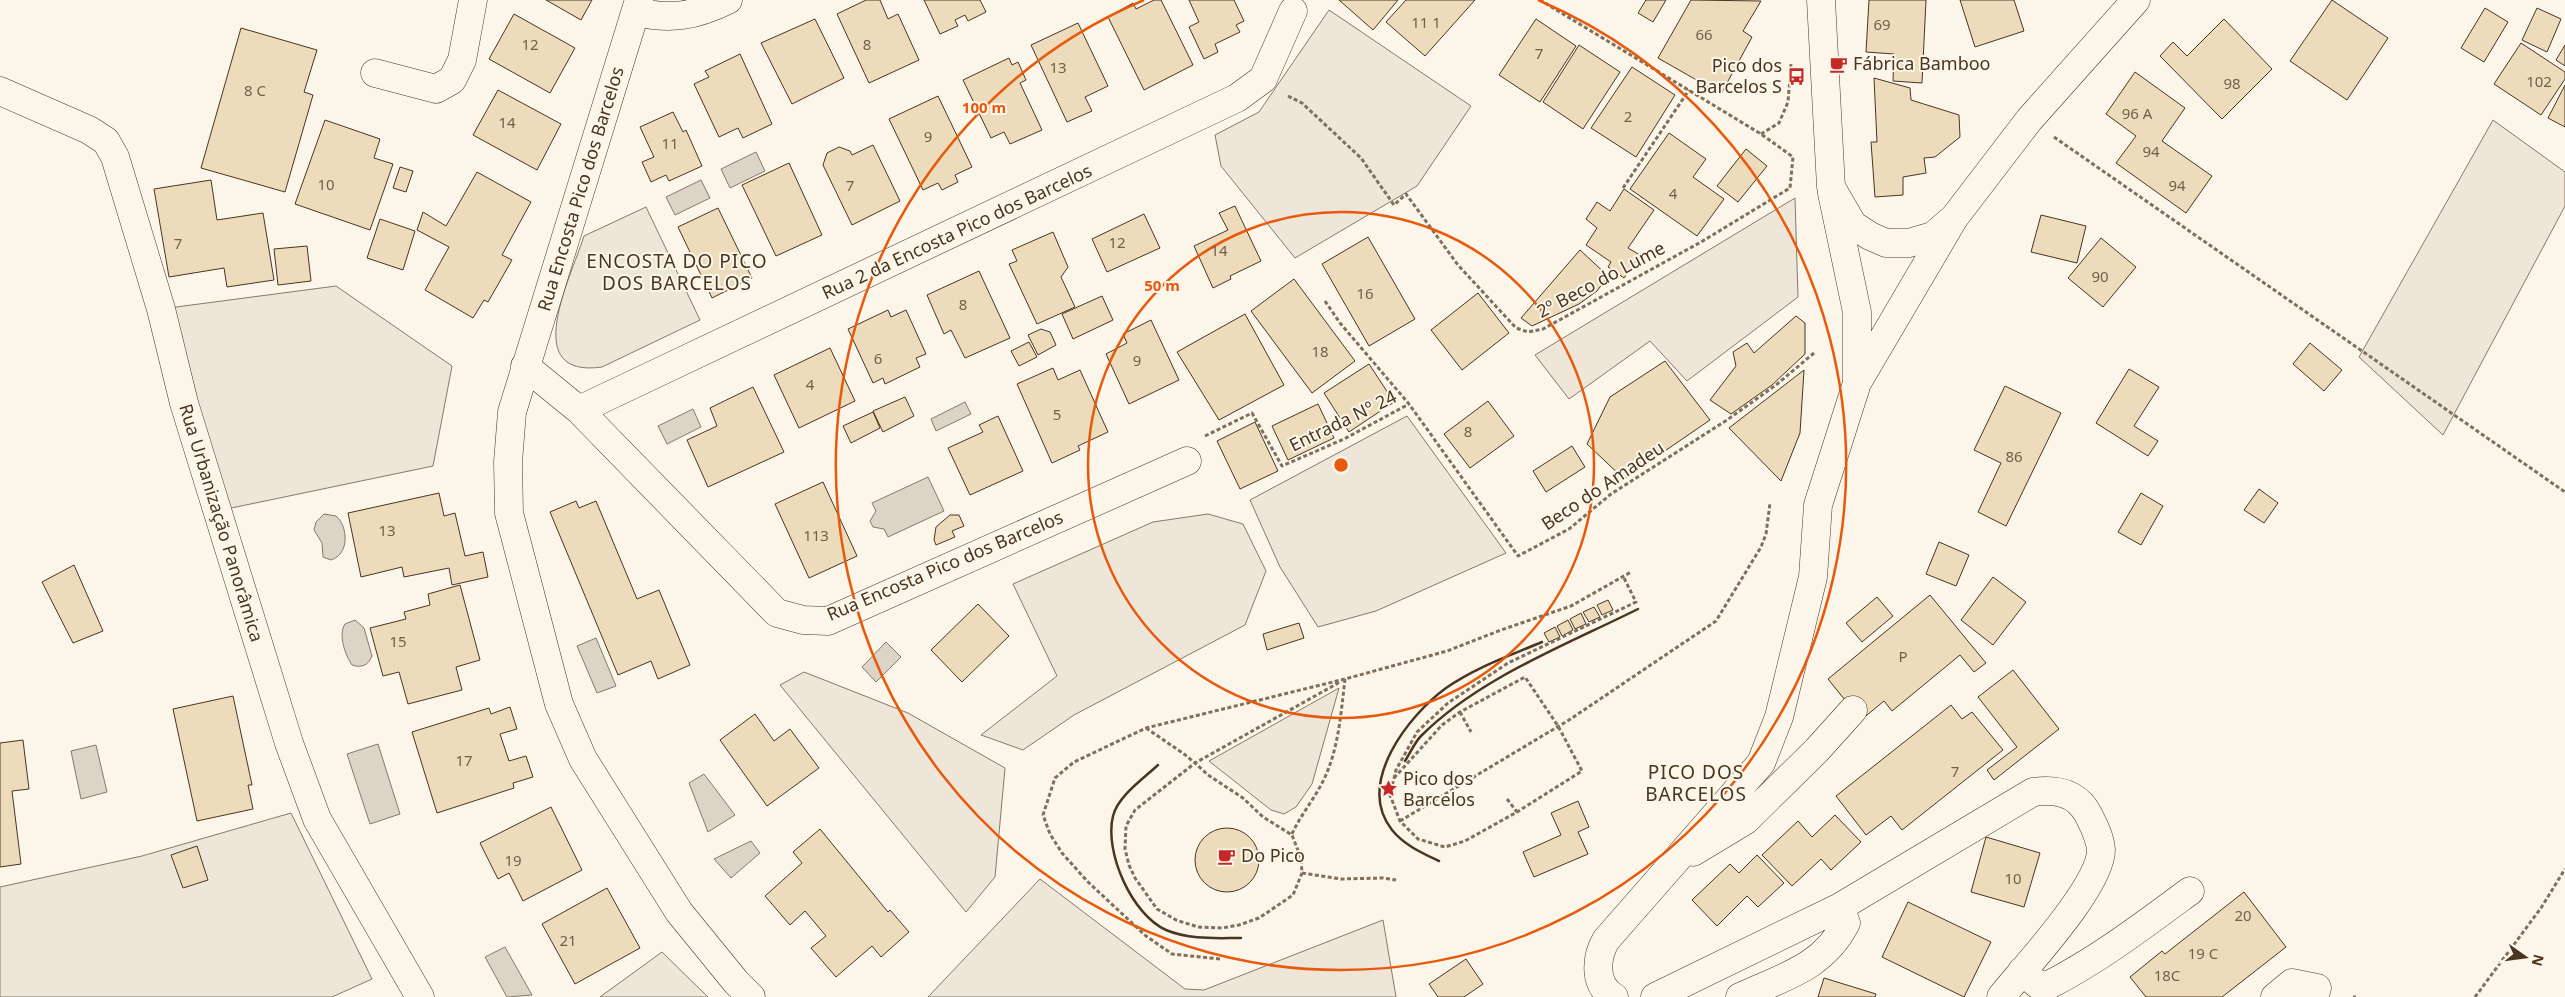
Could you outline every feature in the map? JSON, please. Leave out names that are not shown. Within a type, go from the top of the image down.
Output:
[{"type":"street","points":[[375,73],[436,89],[452,80],[462,60],[473,0]]},
{"type":"street","name":"Rua Encosta Pico dos Barcelos","points":[[728,0],[683,17],[656,17],[638,6],[525,366],[512,412],[508,462],[510,514],[560,704],[583,759],[679,912],[736,982],[751,997]]},
{"type":"street","points":[[1821,0],[1830,187],[1857,312],[1857,383]]},
{"type":"street","points":[[1614,997],[1599,977],[1597,964],[1599,952],[1606,940],[1761,763],[1770,743],[1779,717],[1813,577],[1818,505],[1857,383],[1954,218],[2029,120],[2136,0]]},
{"type":"street","name":"Rua 2 da Encosta Pico dos Barcelos","points":[[579,410],[1238,98],[1263,79],[1293,11]]},
{"type":"street","name":"Rua Urbanização Panorâmica","points":[[0,91],[89,130],[106,141],[116,157],[161,309],[184,402],[289,743],[317,819],[420,997]]},
{"type":"street","points":[[1830,187],[1853,224],[1870,236],[1886,243],[1909,243],[1933,236],[1954,218]]},
{"type":"street","name":"Rua Encosta Pico dos Barcelos","points":[[525,366],[579,410],[777,613],[803,620],[828,621],[1187,461]]},
{"type":"street","points":[[1673,864],[1746,820],[1817,750],[1853,710]]},
{"type":"street","points":[[1655,997],[1840,907],[2033,792],[2052,790],[2073,796],[2086,811],[2097,831],[2101,851],[2094,875],[2074,907],[2001,997]]},
{"type":"street","points":[[2022,971],[2037,984],[2047,986],[2074,973],[2131,935],[2190,891]]},
{"type":"street","points":[[1740,997],[1815,962],[1838,939],[1846,923],[1840,907]]},
{"type":"street","points":[[2275,997],[2292,983],[2317,988],[2314,997]]},
{"type":"path","points":[[1540,0],[1761,134],[1779,123],[1788,102],[1791,56]]},
{"type":"path","points":[[1623,188],[1689,90]]},
{"type":"path","name":"2º Beco do Lume","points":[[1281,93],[1302,103],[1361,158],[1394,205],[1406,194],[1458,265],[1516,328],[1528,332],[1543,328],[1692,247],[1790,188],[1793,157],[1761,134]]},
{"type":"path","points":[[2051,136],[2565,492]]},
{"type":"path","name":"Beco do Amadeu","points":[[1325,301],[1340,323],[1410,404],[1518,556],[1569,529],[1611,494],[1727,420],[1776,385],[1814,353]]},
{"type":"path","name":"Entrada Nº 24","points":[[1205,436],[1252,413],[1282,466],[1344,438],[1410,404]]},
{"type":"path","points":[[1400,821],[1569,720],[1716,621],[1761,547],[1766,534],[1770,503]]},
{"type":"path","points":[[1220,959],[1172,954],[1146,936],[1088,882],[1062,854],[1050,834],[1042,815],[1055,778],[1074,762],[1146,728],[1345,679],[1447,651],[1571,606],[1631,572]]},
{"type":"path","points":[[1394,778],[1442,726],[1460,712],[1525,677],[1558,726],[1582,771],[1517,812],[1465,841],[1445,847],[1418,839],[1400,821],[1390,795],[1394,778],[1396,770],[1417,732],[1448,703],[1508,663],[1636,602],[1623,576]]},
{"type":"path","points":[[1146,728],[1195,763],[1208,775],[1243,798],[1263,817],[1292,835],[1301,858],[1302,873],[1294,895],[1259,918],[1239,925],[1222,928],[1198,927],[1176,920],[1157,908],[1135,878],[1129,865],[1125,849],[1126,826],[1134,810],[1195,763],[1345,679]]},
{"type":"path","points":[[1292,835],[1299,818],[1325,778],[1338,734],[1345,679]]},
{"type":"path","points":[[1460,712],[1471,732]]},
{"type":"path","points":[[1508,799],[1517,812]]},
{"type":"path","points":[[2475,997],[2541,908],[2565,869]]},
{"type":"path","points":[[1302,873],[1341,879],[1383,878],[1396,880]]},
{"type":"shaded area","points":[[1329,10],[1471,106],[1417,186],[1295,258],[1221,166],[1215,135],[1259,112]]},
{"type":"shaded area","points":[[2493,120],[2565,172],[2565,206],[2443,435],[2359,357]]},
{"type":"shaded area","points":[[756,152],[765,171],[730,188],[721,169]]},
{"type":"shaded area","points":[[701,180],[710,198],[675,215],[666,197]]},
{"type":"shaded area","points":[[1795,198],[1798,297],[1687,381],[1650,341],[1569,399],[1535,355]]},
{"type":"shaded area","points":[[646,207],[700,320],[602,367],[577,366],[562,357],[556,341],[557,321],[562,298],[584,236]]},
{"type":"shaded area","points":[[336,286],[452,366],[433,466],[217,511],[161,309]]},
{"type":"shaded area","points":[[965,402],[971,414],[936,431],[931,419]]},
{"type":"shaded area","points":[[693,409],[701,427],[667,444],[658,426]]},
{"type":"shaded area","points":[[1407,416],[1506,553],[1376,611],[1318,627],[1280,567],[1250,500]]},
{"type":"shaded area","points":[[928,477],[944,511],[888,537],[884,529],[873,527],[870,521],[876,511],[872,503]]},
{"type":"shaded area","points":[[324,514],[336,516],[343,526],[345,533],[344,546],[341,552],[331,560],[323,557],[322,543],[314,530],[316,522]]},
{"type":"shaded area","points":[[1208,514],[1243,524],[1266,571],[1245,625],[1074,715],[1023,750],[981,735],[1057,676],[1013,584],[1153,522]]},
{"type":"shaded area","points":[[355,620],[364,628],[372,656],[366,664],[361,666],[352,665],[342,639],[345,624]]},
{"type":"shaded area","points":[[596,638],[616,686],[597,693],[577,646]]},
{"type":"shaded area","points":[[886,642],[901,657],[876,682],[862,667]]},
{"type":"shaded area","points":[[804,672],[908,713],[1005,768],[995,877],[966,912],[780,685]]},
{"type":"shaded area","points":[[1339,688],[1312,784],[1296,807],[1284,814],[1271,810],[1209,761]]},
{"type":"shaded area","points":[[378,744],[400,814],[370,824],[347,754]]},
{"type":"shaded area","points":[[96,745],[107,792],[81,799],[71,751]]},
{"type":"shaded area","points":[[704,774],[735,815],[708,832],[689,783]]},
{"type":"shaded area","points":[[291,813],[372,979],[332,997],[0,997],[0,887],[142,856]]},
{"type":"shaded area","points":[[751,841],[760,853],[731,878],[714,859]]},
{"type":"shaded area","points":[[1040,879],[1185,989],[1204,990],[1383,920],[1396,997],[928,997]]},
{"type":"shaded area","points":[[505,947],[532,995],[507,997],[485,957]]},
{"type":"shaded area","points":[[662,952],[708,997],[600,997]]},
{"type":"building","points":[[546,0],[592,0],[581,20]]},
{"type":"building","points":[[866,0],[880,0],[888,19],[898,14],[919,60],[869,83],[837,14]]},
{"type":"building","points":[[924,0],[980,0],[986,12],[968,21],[965,15],[955,20],[958,26],[940,34]]},
{"type":"building","points":[[1154,0],[1161,0],[1193,65],[1144,90],[1108,17],[1133,3],[1136,9]]},
{"type":"building","points":[[1189,0],[1234,0],[1244,21],[1236,25],[1240,32],[1215,44],[1218,52],[1204,59],[1189,27],[1199,22]]},
{"type":"building","points":[[1339,0],[1398,0],[1373,30]]},
{"type":"building","points":[[1406,0],[1475,0],[1425,56],[1386,22]]},
{"type":"building","points":[[1646,0],[1666,0],[1653,22],[1638,13]]},
{"type":"building","points":[[1691,0],[1761,1],[1743,31],[1752,37],[1721,94],[1658,58]]},
{"type":"building","points":[[1869,0],[1926,0],[1922,83],[1893,81],[1894,54],[1866,52]]},
{"type":"building","points":[[1960,0],[2014,0],[2024,31],[1975,47]]},
{"type":"building","points":[[2332,0],[2388,38],[2347,100],[2290,61]]},
{"type":"building","points":[[2485,8],[2508,22],[2484,62],[2461,48]]},
{"type":"building","points":[[2537,8],[2561,19],[2547,52],[2522,40]]},
{"type":"building","points":[[514,14],[575,48],[550,93],[489,59]]},
{"type":"building","points":[[815,19],[844,78],[792,104],[761,43]]},
{"type":"building","points":[[1536,19],[1576,46],[1540,102],[1499,75]]},
{"type":"building","points":[[2224,19],[2272,69],[2222,119],[2160,56],[2173,42],[2187,56]]},
{"type":"building","points":[[1078,23],[1108,86],[1085,97],[1092,111],[1067,122],[1031,45]]},
{"type":"building","points":[[241,28],[317,50],[304,92],[313,95],[285,192],[201,168]]},
{"type":"building","points":[[2521,43],[2565,72],[2565,79],[2541,115],[2494,84]]},
{"type":"building","points":[[1579,45],[1620,72],[1583,129],[1543,102]]},
{"type":"building","points":[[2565,45],[2565,66],[2556,60]]},
{"type":"building","points":[[740,54],[772,124],[743,138],[738,128],[719,137],[694,84],[709,77],[705,71]]},
{"type":"building","points":[[1009,58],[1012,65],[1018,62],[1026,80],[1020,83],[1042,130],[1010,144],[1004,132],[991,138],[963,80]]},
{"type":"building","points":[[1632,67],[1675,95],[1636,157],[1591,128]]},
{"type":"building","points":[[2135,72],[2185,108],[2162,141],[2212,176],[2186,213],[2116,163],[2136,136],[2106,114]]},
{"type":"building","points":[[1874,78],[1910,88],[1911,100],[1959,115],[1960,137],[1935,157],[1924,158],[1926,173],[1903,177],[1903,195],[1875,197],[1871,142],[1877,142]]},
{"type":"building","points":[[2565,85],[2565,127],[2548,118]]},
{"type":"building","points":[[498,90],[561,124],[537,170],[473,135]]},
{"type":"building","points":[[938,96],[972,167],[955,175],[958,182],[942,190],[938,183],[923,190],[889,119]]},
{"type":"building","points":[[673,112],[683,132],[686,130],[702,166],[669,181],[666,175],[651,182],[642,162],[654,157],[640,127]]},
{"type":"building","points":[[325,120],[380,139],[374,158],[393,164],[370,230],[295,204]]},
{"type":"building","points":[[1669,133],[1706,159],[1693,177],[1724,199],[1697,236],[1630,189]]},
{"type":"building","points":[[873,145],[900,201],[852,225],[823,165],[827,153],[839,147],[850,151],[852,155]]},
{"type":"building","points":[[1746,149],[1767,166],[1738,202],[1717,186]]},
{"type":"building","points":[[789,163],[822,235],[776,256],[742,185]]},
{"type":"building","points":[[400,167],[413,171],[406,192],[393,188]]},
{"type":"building","points":[[477,172],[531,202],[502,255],[512,260],[488,302],[484,300],[473,318],[425,290],[449,247],[417,230],[423,212],[446,226]]},
{"type":"building","points":[[211,180],[217,220],[263,213],[274,280],[227,287],[224,268],[169,277],[154,189]]},
{"type":"building","points":[[1624,189],[1654,210],[1628,248],[1640,255],[1624,278],[1608,267],[1611,262],[1586,245],[1597,228],[1586,219],[1597,202],[1610,211]]},
{"type":"building","points":[[1235,206],[1261,261],[1230,276],[1231,279],[1213,288],[1194,246],[1228,230],[1219,213]]},
{"type":"building","points":[[718,208],[752,278],[712,298],[678,227]]},
{"type":"building","points":[[1144,214],[1160,248],[1107,272],[1092,239]]},
{"type":"building","points":[[2041,215],[2086,226],[2077,263],[2031,252]]},
{"type":"building","points":[[380,219],[415,231],[403,270],[367,258]]},
{"type":"building","points":[[1053,232],[1068,267],[1061,277],[1075,307],[1037,324],[1009,264],[1017,261],[1012,250]]},
{"type":"building","points":[[1368,237],[1415,319],[1369,346],[1322,264]]},
{"type":"building","points":[[2101,238],[2136,267],[2103,307],[2068,278]]},
{"type":"building","points":[[307,246],[311,281],[278,285],[274,249]]},
{"type":"building","points":[[1580,250],[1608,276],[1597,291],[1579,304],[1532,326],[1521,318]]},
{"type":"building","points":[[979,271],[1010,338],[965,358],[951,330],[944,334],[927,295]]},
{"type":"building","points":[[1294,279],[1355,361],[1312,393],[1251,311]]},
{"type":"building","points":[[1478,293],[1509,333],[1462,370],[1431,330]]},
{"type":"building","points":[[1102,296],[1113,320],[1073,339],[1062,314]]},
{"type":"building","points":[[888,310],[891,317],[906,310],[926,354],[916,358],[920,367],[885,384],[883,378],[873,383],[848,329]]},
{"type":"building","points":[[1245,314],[1284,385],[1219,420],[1177,352]]},
{"type":"building","points":[[1796,316],[1805,323],[1805,354],[1772,385],[1731,414],[1710,400],[1736,366],[1733,352],[1747,343],[1754,353]]},
{"type":"building","points":[[1151,320],[1179,380],[1129,404],[1106,354],[1127,343],[1123,334]]},
{"type":"building","points":[[1041,329],[1050,332],[1056,345],[1038,355],[1028,335]]},
{"type":"building","points":[[1029,342],[1037,357],[1019,366],[1011,351]]},
{"type":"building","points":[[2310,343],[2342,370],[2324,391],[2293,364]]},
{"type":"building","points":[[830,348],[855,401],[799,428],[774,375]]},
{"type":"building","points":[[1665,361],[1710,420],[1624,479],[1587,444],[1610,397]]},
{"type":"building","points":[[1369,364],[1394,402],[1349,432],[1324,393]]},
{"type":"building","points":[[1053,368],[1058,380],[1080,370],[1108,432],[1078,446],[1080,450],[1052,463],[1017,384]]},
{"type":"building","points":[[2129,369],[2159,387],[2134,426],[2158,441],[2148,456],[2096,423]]},
{"type":"building","points":[[1804,370],[1800,433],[1781,481],[1729,428]]},
{"type":"building","points":[[2005,386],[2061,413],[2006,526],[1978,512],[2001,463],[1974,450]]},
{"type":"building","points":[[753,387],[784,452],[708,487],[687,440],[717,426],[710,408]]},
{"type":"building","points":[[905,397],[914,416],[883,432],[873,411]]},
{"type":"building","points":[[1488,401],[1514,436],[1470,468],[1444,434]]},
{"type":"building","points":[[1318,404],[1334,438],[1288,460],[1272,426]]},
{"type":"building","points":[[873,412],[880,428],[851,443],[843,426]]},
{"type":"building","points":[[998,416],[1023,471],[970,495],[948,448],[983,432],[979,425]]},
{"type":"building","points":[[1255,422],[1278,471],[1240,489],[1217,441]]},
{"type":"building","points":[[1572,446],[1585,467],[1546,492],[1533,471]]},
{"type":"building","points":[[823,482],[857,556],[809,578],[775,504]]},
{"type":"building","points":[[2259,489],[2278,503],[2264,523],[2244,510]]},
{"type":"building","points":[[439,493],[444,516],[455,513],[465,556],[483,552],[488,577],[452,585],[449,568],[404,577],[402,567],[361,577],[348,513]]},
{"type":"building","points":[[2141,493],[2163,506],[2141,545],[2118,532]]},
{"type":"building","points":[[576,501],[579,508],[596,501],[637,599],[659,590],[690,665],[658,679],[651,661],[618,675],[550,512]]},
{"type":"building","points":[[950,515],[959,515],[964,526],[952,531],[955,537],[936,545],[934,540],[936,527]]},
{"type":"building","points":[[1939,542],[1969,555],[1956,586],[1926,574]]},
{"type":"building","points":[[74,565],[103,631],[73,643],[42,582]]},
{"type":"building","points":[[1993,577],[2026,602],[1993,645],[1961,620]]},
{"type":"building","points":[[460,585],[480,660],[456,667],[462,690],[408,704],[399,672],[383,676],[370,628],[406,619],[404,612],[430,605],[428,594]]},
{"type":"building","points":[[1930,595],[1986,663],[1974,672],[1960,655],[1892,711],[1884,701],[1861,720],[1828,679]]},
{"type":"building","points":[[1877,597],[1893,616],[1862,642],[1846,623]]},
{"type":"building","points":[[1608,600],[1613,610],[1602,615],[1597,605]]},
{"type":"building","points":[[978,604],[1009,636],[962,682],[931,650]]},
{"type":"building","points":[[1594,607],[1600,617],[1589,622],[1583,612]]},
{"type":"building","points":[[1581,613],[1586,624],[1575,629],[1570,619]]},
{"type":"building","points":[[1568,620],[1573,630],[1562,636],[1557,626]]},
{"type":"building","points":[[1299,623],[1304,638],[1267,650],[1263,634]]},
{"type":"building","points":[[1555,627],[1560,637],[1549,642],[1544,633]]},
{"type":"building","points":[[2013,670],[2059,729],[1994,780],[1987,770],[2017,747],[1978,697]]},
{"type":"building","points":[[233,696],[252,785],[248,785],[253,809],[197,821],[173,709]]},
{"type":"building","points":[[1951,705],[1962,719],[1972,712],[2003,750],[1902,830],[1891,816],[1866,835],[1836,796]]},
{"type":"building","points":[[510,707],[517,729],[500,734],[509,761],[526,756],[533,777],[513,783],[514,788],[437,813],[412,732],[489,708],[491,714]]},
{"type":"building","points":[[755,714],[774,741],[790,729],[819,768],[767,806],[720,740]]},
{"type":"building","points":[[23,740],[29,789],[12,791],[21,864],[0,867],[0,743]]},
{"type":"building","points":[[1578,801],[1589,827],[1578,832],[1588,854],[1534,877],[1523,852],[1561,835],[1551,813]]},
{"type":"building","points":[[551,807],[582,870],[523,901],[509,873],[498,879],[480,843]]},
{"type":"building","points":[[1835,815],[1861,842],[1831,870],[1821,859],[1792,886],[1762,855],[1798,821],[1812,837]]},
{"type":"building","name":"Do Pico","points":[[1221,828],[1233,828],[1250,837],[1257,848],[1259,860],[1257,872],[1250,883],[1233,892],[1221,892],[1209,887],[1200,878],[1195,866],[1195,854],[1200,842],[1209,833]]},
{"type":"building","points":[[820,829],[888,912],[890,910],[909,932],[881,957],[872,946],[836,977],[811,948],[826,936],[805,911],[790,925],[765,896],[802,863],[793,852]]},
{"type":"building","points":[[1986,837],[2040,853],[2024,907],[1971,892]]},
{"type":"building","points":[[197,846],[208,880],[183,888],[171,855]]},
{"type":"building","points":[[1757,855],[1784,883],[1758,907],[1747,896],[1717,926],[1692,900],[1730,864],[1739,873]]},
{"type":"building","points":[[607,888],[640,948],[575,984],[542,924]]},
{"type":"building","points":[[2244,892],[2286,947],[2222,997],[2146,997],[2130,977],[2162,951],[2165,954]]},
{"type":"building","points":[[1908,902],[1991,942],[1964,997],[1882,957]]},
{"type":"building","points":[[1466,959],[1483,984],[1464,997],[1438,997],[1429,984]]},
{"type":"building","points":[[1824,978],[1876,994],[1875,997],[1818,997]]},
{"type":"wall","points":[[1405,761],[1421,736],[1444,715],[1469,697],[1524,664],[1638,609]]},
{"type":"wall","points":[[1439,861],[1402,840],[1392,830],[1382,812],[1380,792],[1383,772],[1391,751],[1417,715],[1446,688],[1481,668],[1542,642]]},
{"type":"wall","points":[[1158,765],[1125,795],[1113,816],[1111,831],[1113,847],[1123,881],[1142,911],[1166,930],[1193,937],[1241,938]]},
{"type":"place","name":"Fábrica Bamboo","points":[[1839,64]]},
{"type":"place","name":"Pico dos Barcelos S","points":[[1796,76]]},
{"type":"place","name":"Pico dos Barcelos","points":[[1389,789]]},
{"type":"place","name":"Do Pico","points":[[1227,856]]},
{"type":"district","name":"ENCOSTA DO PICO DOS BARCELOS","points":[[677,272]]},
{"type":"district","name":"PICO DOS BARCELOS","points":[[1696,783]]}]
